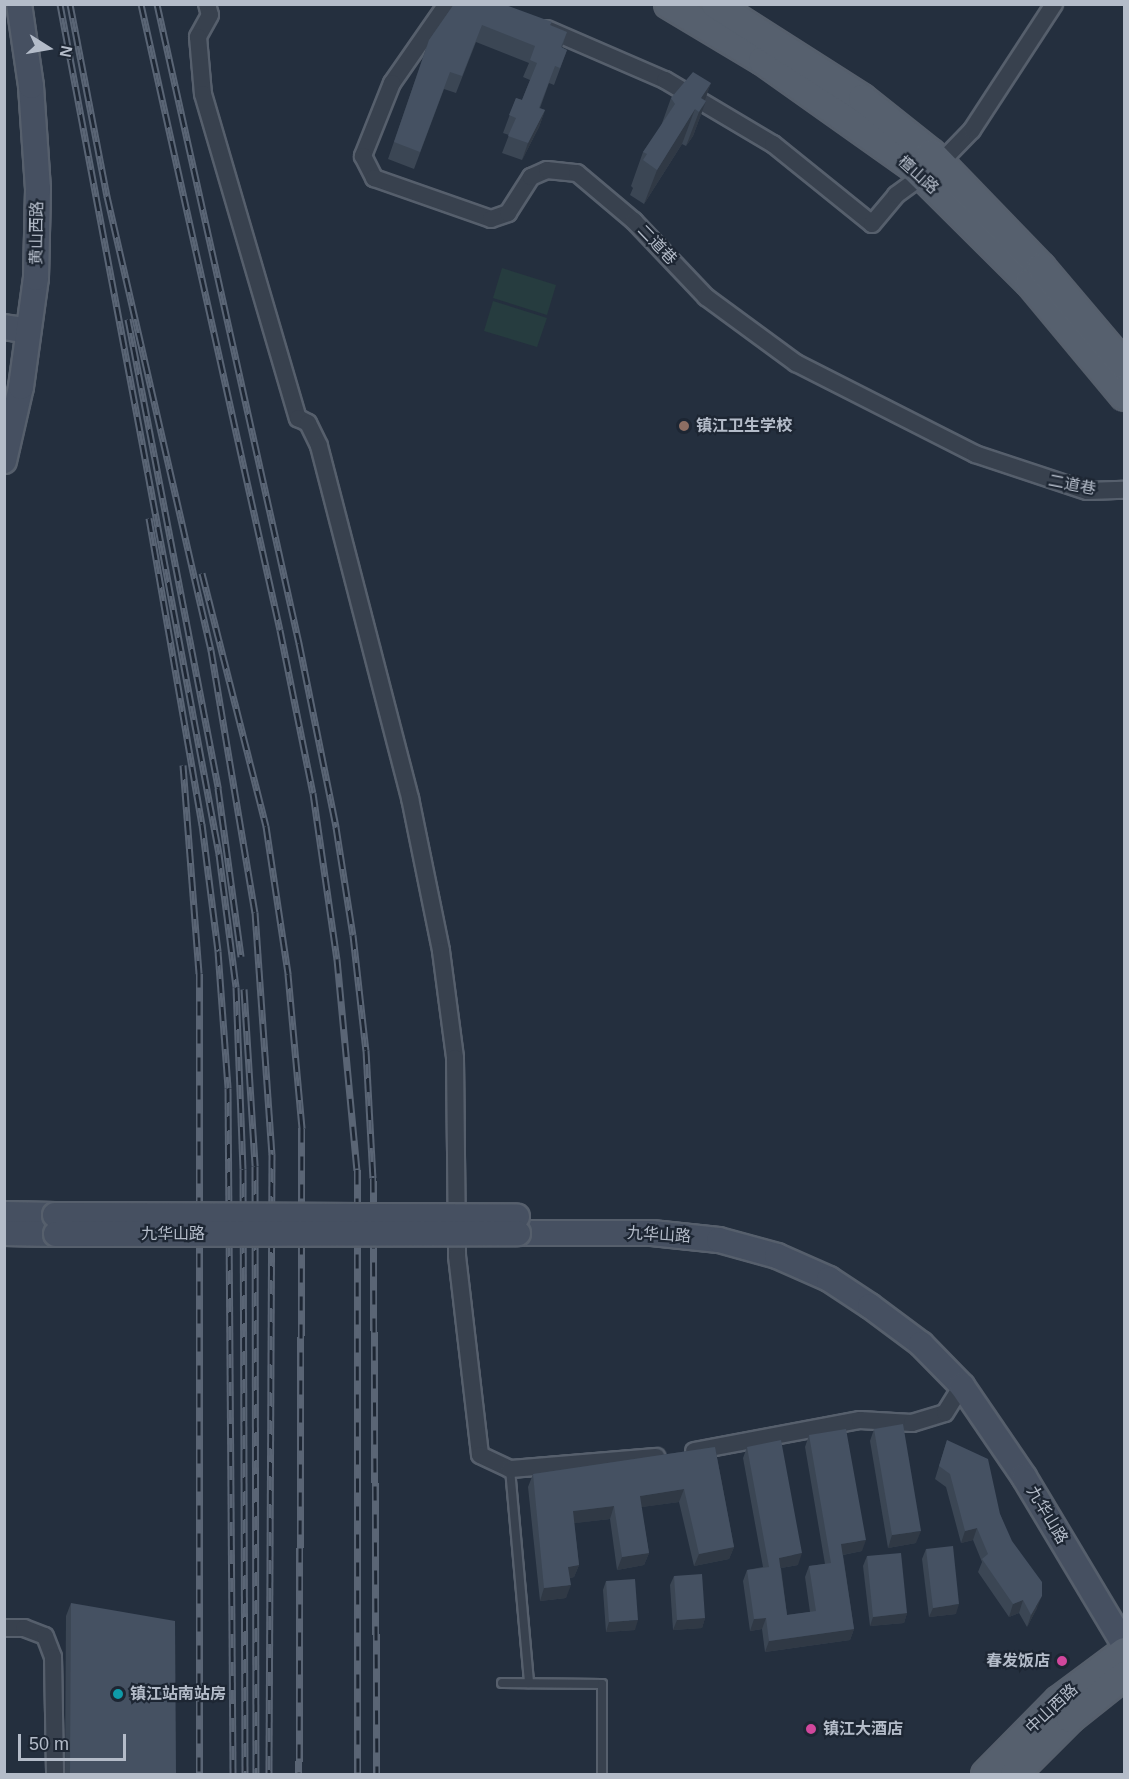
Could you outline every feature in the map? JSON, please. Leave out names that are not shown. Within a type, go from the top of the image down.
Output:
[{"type":"main road","name":"黄山西路","points":[[4,460],[21,387],[36,278],[38,189],[31,86],[19,4]]},
{"type":"main road","name":"檀山路","points":[[668,4],[932,170],[1041,267],[1125,365]]},
{"type":"main road","name":"檀山路","points":[[715,4],[862,98],[932,170],[1125,396]]},
{"type":"main road","name":"黄山西路","points":[[4,13],[15,77],[22,195],[22,276],[10,328],[4,407]]},
{"type":"main road","name":"九华山路","points":[[4,1214],[56,1225]]},
{"type":"main road","name":"九华山路","points":[[4,1233],[56,1225],[517,1225],[653,1219],[722,1228],[784,1245],[836,1268],[877,1293],[973,1378],[1020,1445],[1125,1615]]},
{"type":"main road","name":"九华山路","points":[[517,1225],[719,1239],[777,1256],[829,1280],[870,1306],[921,1344],[962,1386],[1024,1477],[1125,1644]]},
{"type":"main road","name":"中山西路","points":[[985,1774],[1058,1700],[1125,1651]]},
{"type":"main road","name":"中山西路","points":[[1014,1774],[1070,1718],[1125,1675]]},
{"type":"street","points":[[207,4],[210,15],[198,37],[203,94],[298,418],[308,423],[319,446],[410,798],[441,951],[455,1058],[457,1256],[480,1455],[510,1469],[664,1457],[860,1420],[912,1423],[945,1413],[962,1386]]},
{"type":"street","name":"二道巷","points":[[447,4],[392,83],[363,156],[374,178],[491,219],[508,213],[531,177],[547,170],[577,173],[634,221],[706,297],[796,363],[975,454],[1087,491],[1125,490]]},
{"type":"street","points":[[529,23],[573,37],[665,80],[773,144],[872,224],[896,195],[932,170],[972,129],[1054,4]]},
{"type":"street","points":[[4,1628],[24,1628],[45,1636],[53,1657],[55,1774]]},
{"type":"lane","points":[[510,1469],[529,1683]]},
{"type":"lane","points":[[502,1683],[602,1684],[602,1774]]},
{"type":"green space","points":[[502,268],[556,285],[547,315],[493,298]]},
{"type":"green space","points":[[493,301],[547,318],[537,347],[484,331]]},
{"type":"building","points":[[454,4],[503,4],[552,22],[550,25],[567,32],[561,47],[567,50],[560,68],[555,66],[539,108],[545,110],[528,143],[508,136],[516,118],[509,115],[516,98],[522,100],[537,63],[530,60],[535,46],[482,25],[462,76],[450,72],[420,152],[394,142],[429,40]]},
{"type":"building","points":[[693,72],[711,83],[701,98],[706,101],[699,112],[695,109],[657,170],[643,160],[647,154],[643,152],[675,104],[671,98]]},
{"type":"building","points":[[903,1424],[921,1531],[892,1535],[874,1429]]},
{"type":"building","points":[[846,1429],[866,1540],[841,1544],[854,1629],[769,1641],[766,1618],[754,1619],[747,1570],[769,1567],[747,1447],[781,1440],[802,1553],[779,1558],[787,1615],[816,1611],[809,1566],[831,1563],[809,1435]]},
{"type":"building","points":[[947,1440],[988,1459],[1000,1514],[1012,1541],[1042,1582],[1042,1596],[1031,1615],[1023,1600],[1013,1604],[982,1559],[988,1554],[977,1528],[965,1531],[950,1474],[939,1466]]},
{"type":"building","points":[[715,1447],[734,1547],[699,1554],[684,1489],[640,1496],[649,1553],[622,1557],[614,1506],[573,1511],[579,1565],[568,1567],[571,1585],[544,1588],[533,1474]]},
{"type":"building","points":[[953,1546],[959,1604],[933,1608],[926,1549]]},
{"type":"building","points":[[901,1553],[907,1613],[873,1617],[867,1556]]},
{"type":"building","points":[[702,1574],[705,1618],[677,1620],[674,1576]]},
{"type":"building","points":[[635,1579],[638,1620],[609,1622],[606,1581]]},
{"type":"building","name":"镇江站南站房","points":[[71,1603],[175,1621],[176,1774],[70,1774]]},
{"type":"railway","points":[[60,4],[219,854],[236,987],[243,1169],[245,1774]]},
{"type":"railway","points":[[70,4],[107,196],[211,650],[255,912],[272,1154],[269,1774]]},
{"type":"railway","points":[[141,4],[280,630],[313,793],[337,959],[357,1170],[358,1774]]},
{"type":"railway","points":[[157,4],[299,643],[336,827],[353,935],[366,1050],[373,1178],[377,1774]]},
{"type":"railway","points":[[128,319],[218,788],[241,956]]},
{"type":"railway","points":[[149,518],[202,824],[218,951],[228,1088],[233,1774]]},
{"type":"railway","points":[[202,573],[266,826],[288,974],[302,1128],[299,1774]]},
{"type":"railway","points":[[183,765],[199,973],[199,1774]]},
{"type":"railway","points":[[244,989],[255,1166],[256,1774]]},
{"type":"place","name":"镇江卫生学校","points":[[684,426]]},
{"type":"place","name":"春发饭店","points":[[1062,1661]]},
{"type":"place","name":"镇江站南站房","points":[[118,1694]]},
{"type":"place","name":"镇江大酒店","points":[[811,1729]]}]
